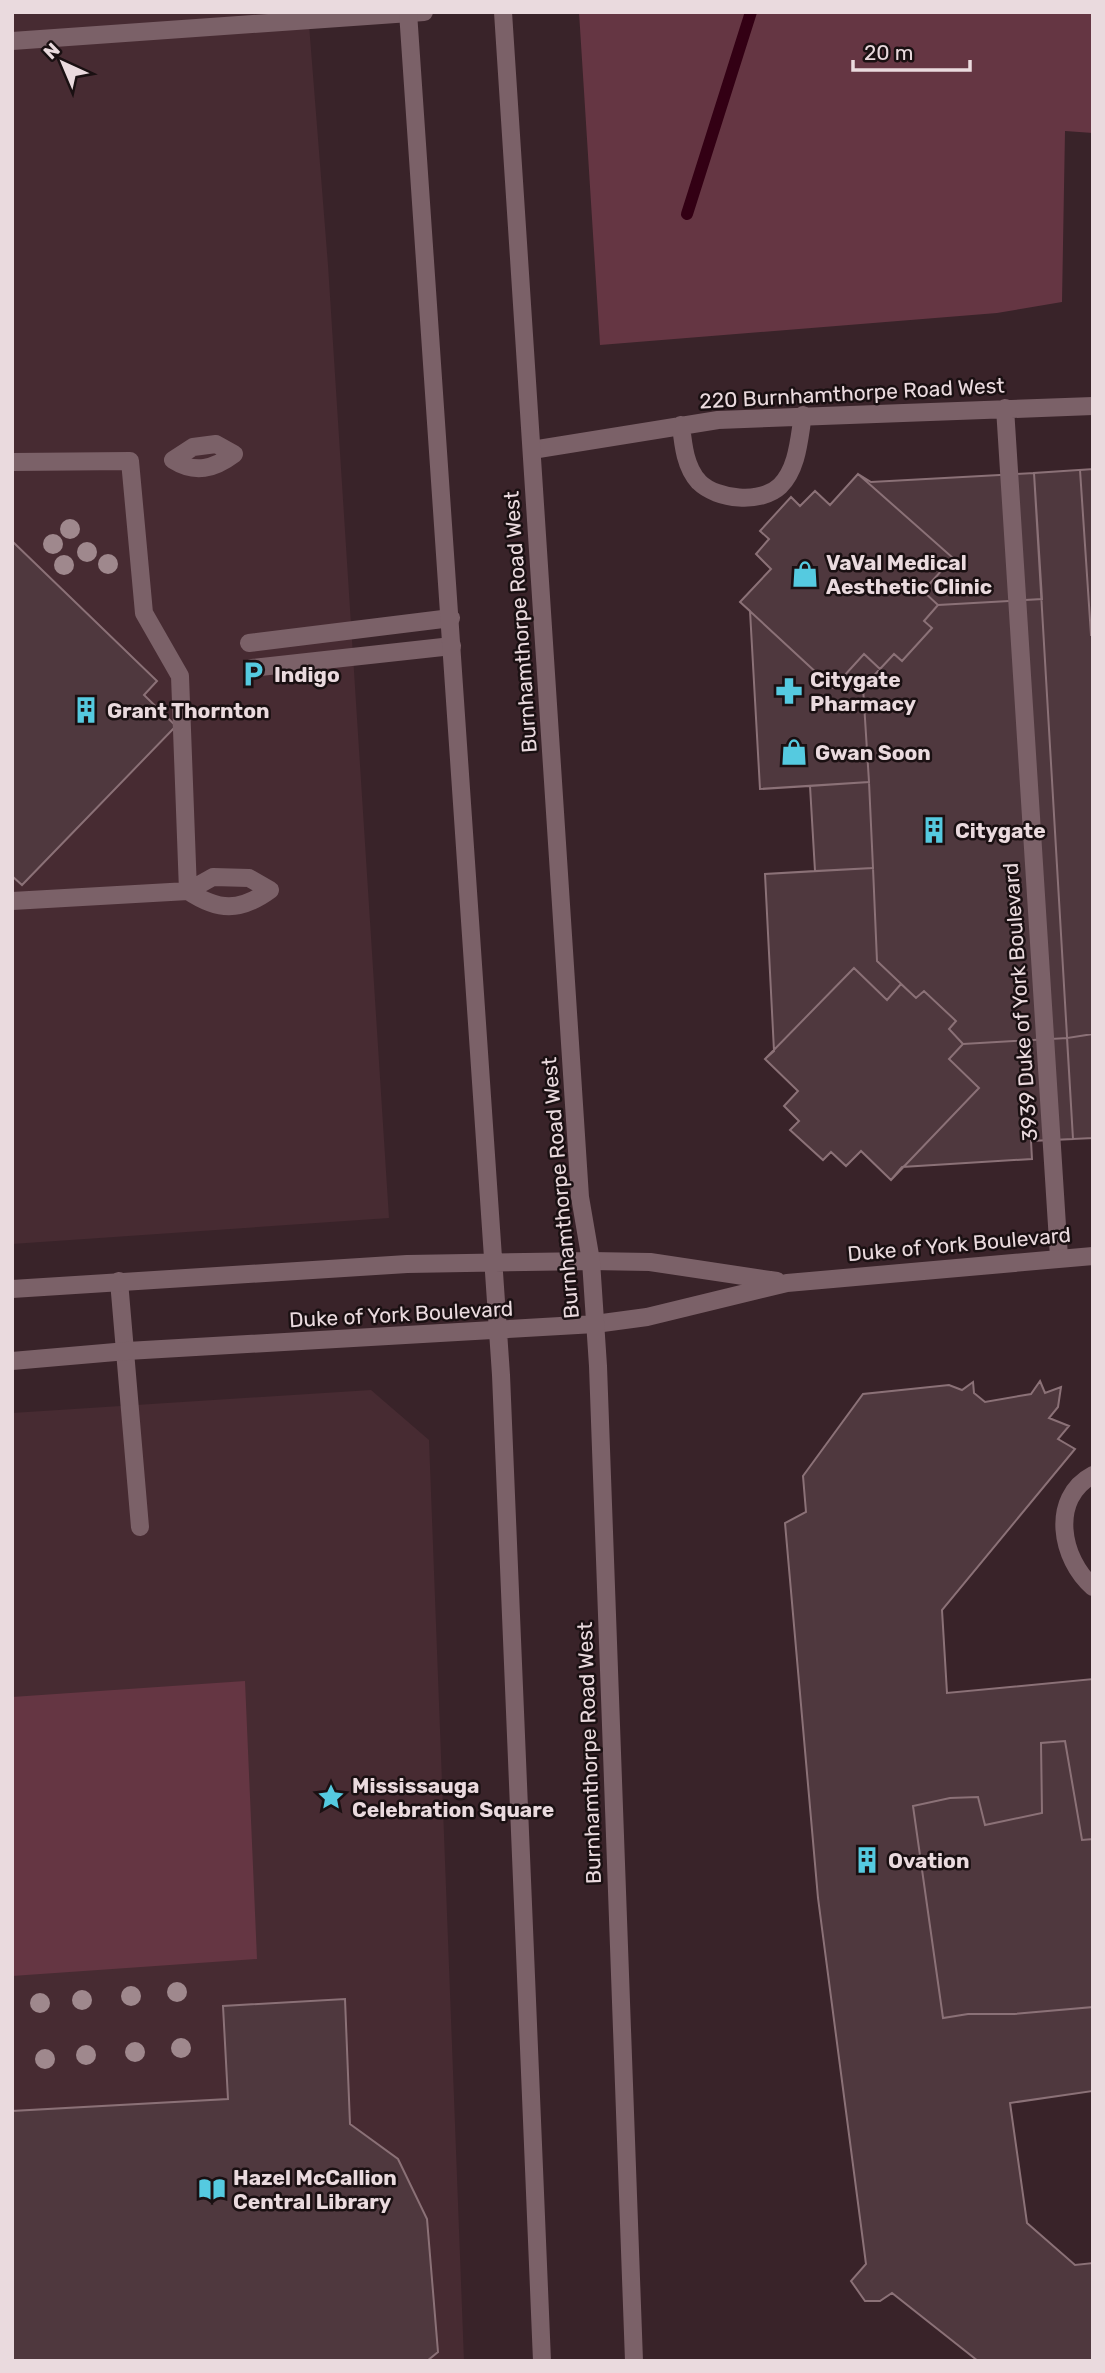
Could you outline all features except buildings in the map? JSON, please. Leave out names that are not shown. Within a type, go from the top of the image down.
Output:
[{"type":"main road","name":"Burnhamthorpe Road West","points":[[503,12],[579,1183],[591,1261],[595,1324],[634,2361]]},
{"type":"main road","points":[[12,41],[413,13],[498,1332],[542,2361]]},
{"type":"main road","name":"220 Burnhamthorpe Road West","points":[[532,450],[681,425],[803,415],[1093,406]]},
{"type":"main road","name":"3939 Duke of York Boulevard","points":[[1005,408],[1059,1257]]},
{"type":"main road","points":[[681,425],[685,455],[699,482],[723,494],[759,497],[780,486],[797,454],[803,415]]},
{"type":"main road","points":[[12,462],[130,461],[144,613],[180,676],[188,891],[12,901]]},
{"type":"main road","points":[[249,643],[451,618]]},
{"type":"main road","points":[[252,668],[452,646]]},
{"type":"main road","name":"Duke of York Boulevard","points":[[12,1361],[127,1351],[498,1332],[595,1324],[648,1317],[788,1283],[1093,1256]]},
{"type":"main road","name":"Duke of York Boulevard","points":[[12,1289],[407,1264],[591,1261],[650,1262],[788,1283]]},
{"type":"main road","points":[[119,1281],[140,1527]]},
{"type":"main road","points":[[1093,1475],[1072,1496],[1064,1520],[1065,1546],[1074,1569],[1093,1587]]},
{"type":"shaded area","points":[[12,12],[308,12],[328,265],[389,1218],[12,1244]]},
{"type":"shaded area","points":[[579,12],[1093,12],[1093,133],[1065,131],[1062,302],[997,313],[600,345]]},
{"type":"shaded area","points":[[371,1390],[429,1440],[464,2361],[12,2361],[12,1413]]},
{"type":"shaded area","points":[[245,1681],[257,1959],[12,1976],[12,1697]]},
{"type":"waterway","points":[[687,214],[751,12]]},
{"type":"place","name":"VaVal Medical Aesthetic Clinic","points":[[805,574]]},
{"type":"place","name":"Indigo","points":[[253,674]]},
{"type":"place","name":"Citygate Pharmacy","points":[[789,691]]},
{"type":"place","name":"Grant Thornton","points":[[86,710]]},
{"type":"place","name":"Gwan Soon","points":[[794,752]]},
{"type":"place","name":"Citygate","points":[[934,830]]},
{"type":"place","name":"Mississauga Celebration Square","points":[[331,1797]]},
{"type":"place","name":"Ovation","points":[[867,1860]]},
{"type":"place","name":"Hazel McCallion Central Library","points":[[212,2189]]}]
